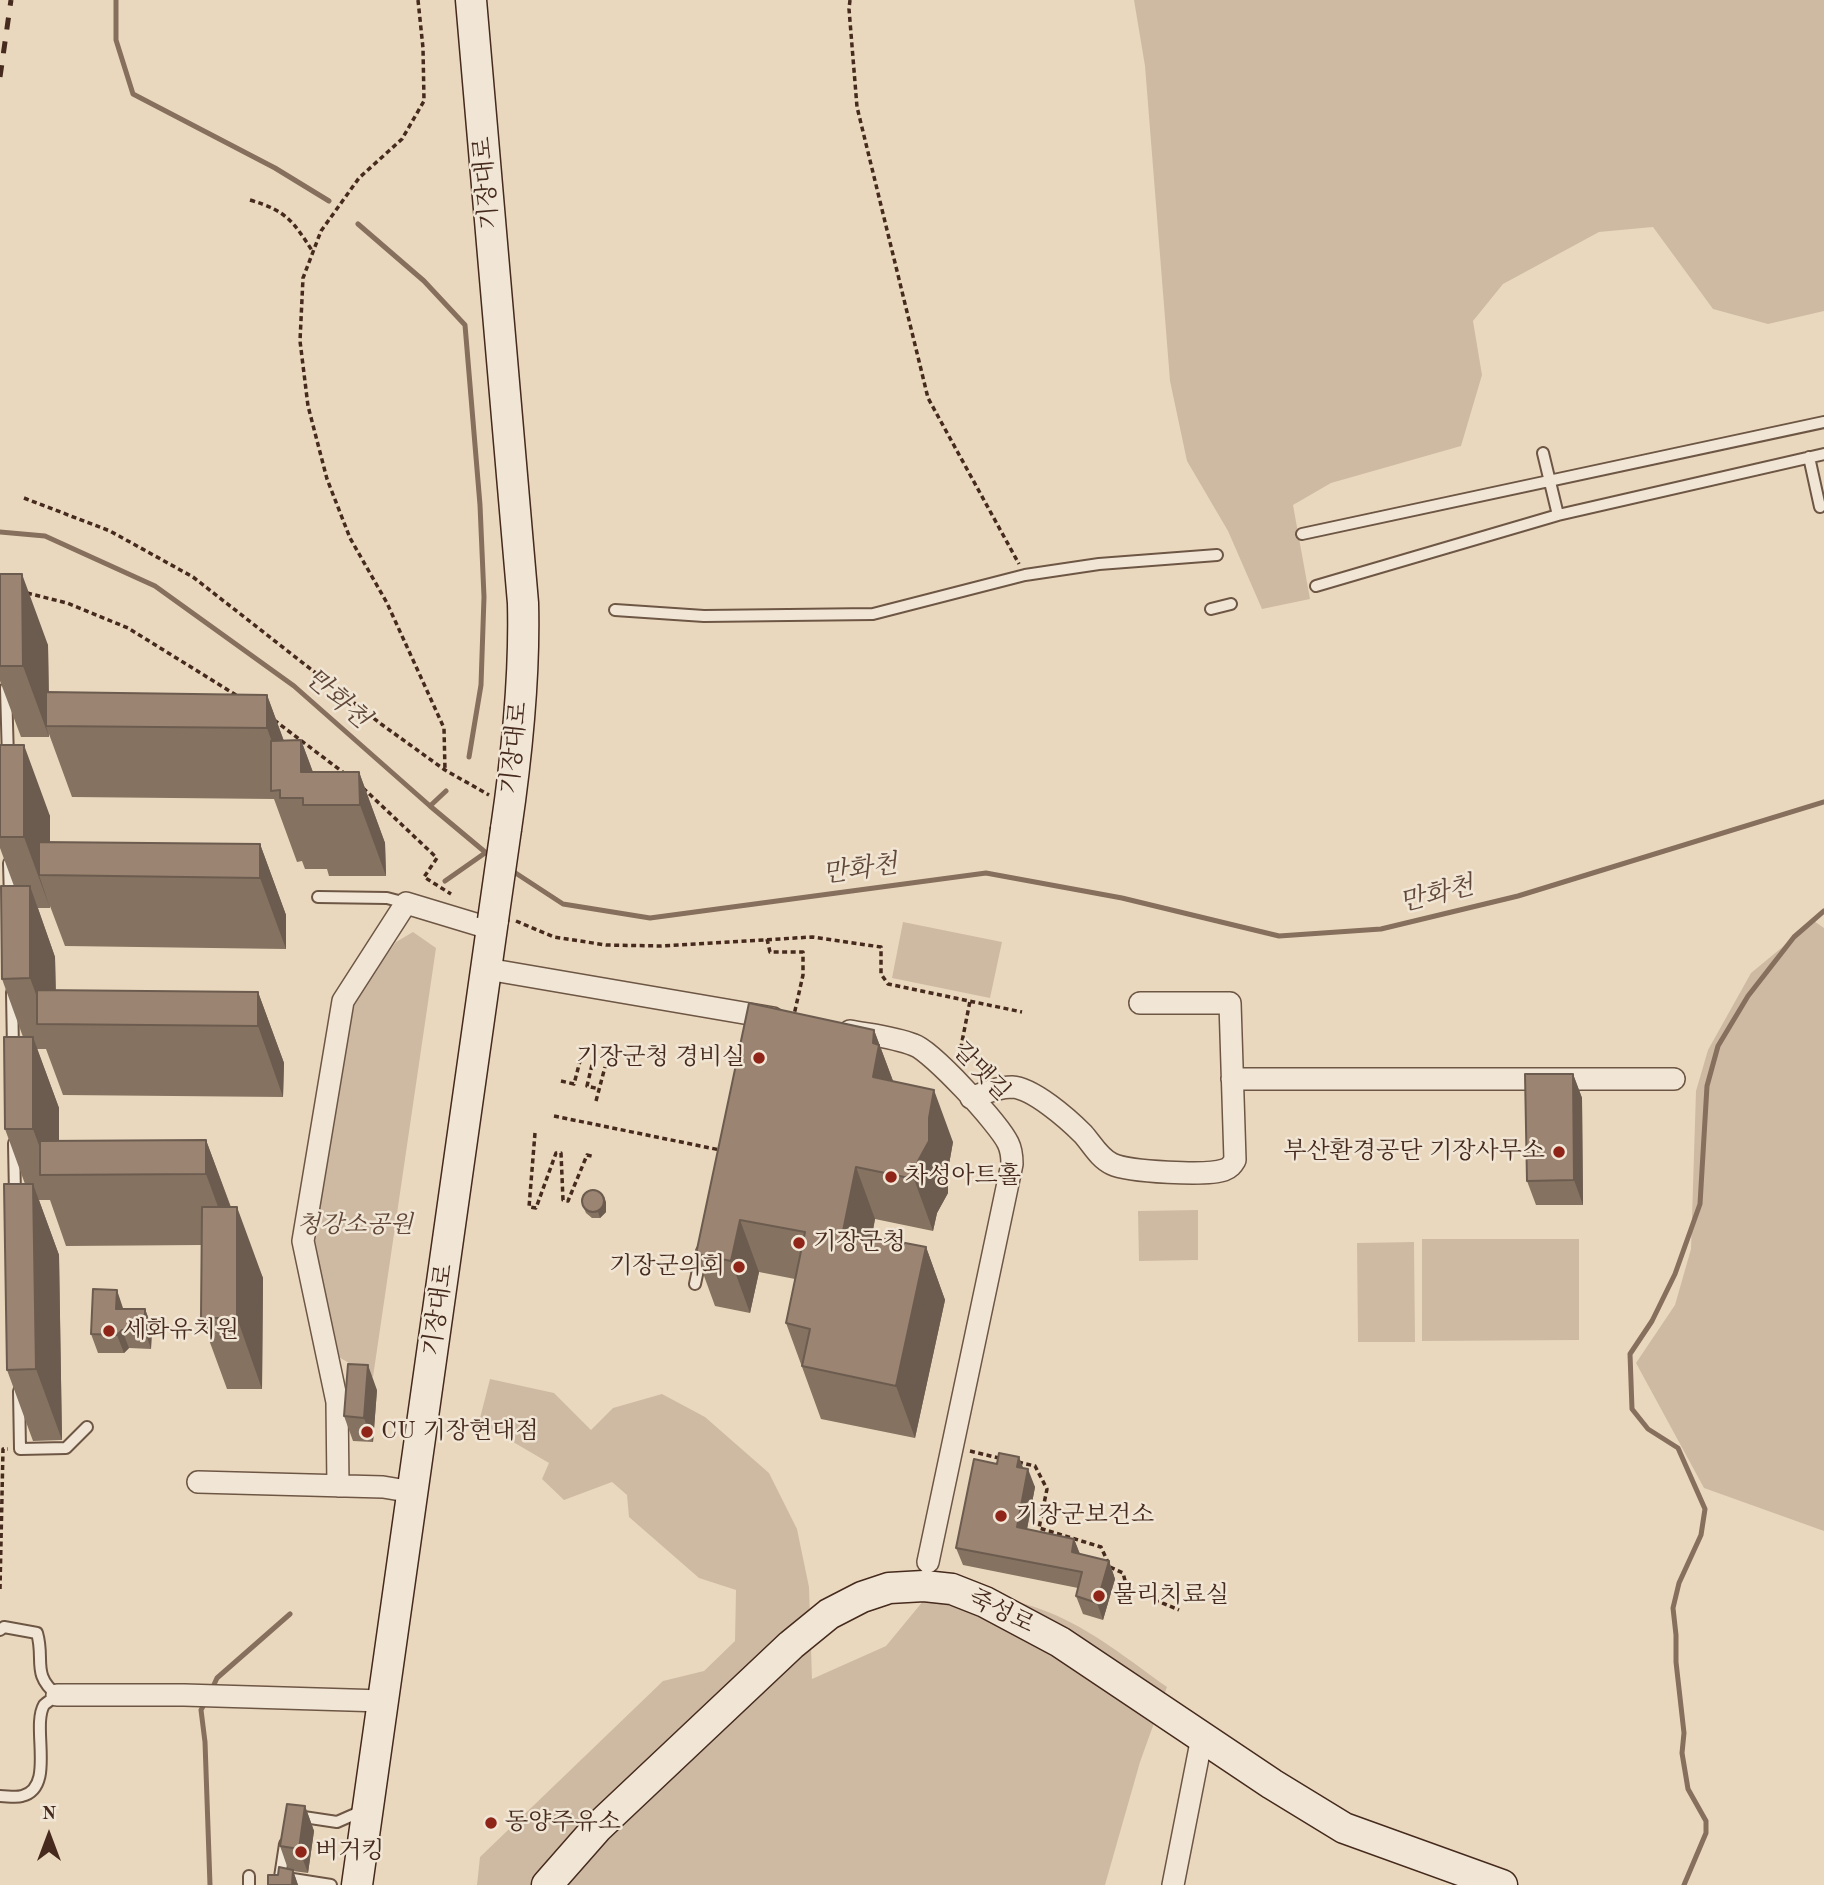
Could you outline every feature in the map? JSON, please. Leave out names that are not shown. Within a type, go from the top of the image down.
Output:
[{"type":"main road","name":"기장대로","points":[[357,1885],[487,969],[519,726],[524,652],[523,603],[471,0]]},
{"type":"main road","name":"죽성로","points":[[547,1885],[597,1828],[791,1645],[830,1614],[862,1597],[889,1588],[924,1586],[952,1589],[985,1602],[1060,1642],[1202,1737],[1323,1807],[1344,1828],[1502,1885]]},
{"type":"street","points":[[338,1486],[337,1402],[303,1241],[343,1001],[406,904],[493,924]]},
{"type":"street","points":[[487,969],[746,1021],[793,1021]]},
{"type":"street","points":[[971,1098],[1011,1087],[1033,1095],[1082,1133],[1104,1159],[1117,1166],[1141,1171],[1219,1171],[1231,1167],[1235,1160],[1230,1003],[1140,1003]]},
{"type":"street","name":"갈맷길","points":[[831,1028],[916,1045],[971,1098],[1008,1143],[1012,1164],[928,1562]]},
{"type":"street","points":[[1232,1079],[1674,1079]]},
{"type":"street","points":[[198,1482],[383,1487],[413,1492]]},
{"type":"street","points":[[57,1695],[184,1695],[383,1701]]},
{"type":"street","points":[[1173,1885],[1202,1737]]},
{"type":"lane","points":[[1302,534],[1824,422]]},
{"type":"lane","points":[[1543,453],[1558,515]]},
{"type":"lane","points":[[1316,586],[1558,515],[1824,454]]},
{"type":"lane","points":[[1809,457],[1819,507]]},
{"type":"lane","points":[[615,610],[704,615],[873,614],[1025,575],[1099,564],[1217,555]]},
{"type":"lane","points":[[1211,609],[1231,604]]},
{"type":"lane","points":[[6,676],[8,772]]},
{"type":"lane","points":[[9,855],[10,910]]},
{"type":"lane","points":[[318,897],[387,898],[406,904]]},
{"type":"lane","points":[[12,979],[13,1062]]},
{"type":"lane","points":[[14,1131],[16,1214]]},
{"type":"lane","points":[[695,1284],[703,1244]]},
{"type":"lane","points":[[19,1380],[20,1449],[66,1448],[87,1427]]},
{"type":"lane","points":[[0,1630],[4,1627],[37,1633],[40,1675],[46,1686],[57,1695],[45,1705],[41,1716],[40,1776],[34,1789],[23,1796],[0,1796]]},
{"type":"lane","points":[[331,1885],[280,1877],[290,1815],[337,1822],[368,1808]]},
{"type":"path","points":[[418,0],[423,48],[424,101],[402,139],[359,178],[321,230],[303,278],[300,341],[308,405],[327,479],[350,538],[387,603],[444,727],[445,770]]},
{"type":"path","points":[[850,0],[858,107],[928,398],[1025,575]]},
{"type":"path","points":[[250,200],[269,206],[292,219],[313,252]]},
{"type":"path","points":[[24,498],[110,531],[192,577],[507,818]]},
{"type":"path","points":[[767,939],[770,952],[803,952],[803,975],[793,1021]]},
{"type":"path","points":[[945,1071],[961,1055],[970,1001]]},
{"type":"path","points":[[995,1006],[1022,1012]]},
{"type":"path","points":[[561,1081],[574,1084],[580,1062]]},
{"type":"path","points":[[592,1065],[587,1086],[599,1089]]},
{"type":"path","points":[[596,1101],[605,1068]]},
{"type":"path","points":[[554,1116],[721,1151]]},
{"type":"path","points":[[535,1133],[529,1207],[536,1208],[555,1153],[561,1153],[562,1200],[568,1201],[587,1155],[595,1157]]},
{"type":"path","points":[[953,1447],[1035,1466],[1047,1489],[1039,1528],[1101,1547],[1110,1567],[1123,1573],[1127,1588],[1179,1610]]},
{"type":"path","points":[[0,1589],[3,1449],[20,1449]]},
{"type":"green space","points":[[1134,0],[1824,0],[1824,311],[1768,324],[1713,309],[1653,227],[1599,232],[1503,284],[1473,321],[1482,375],[1461,446],[1331,483],[1293,505],[1310,599],[1262,609],[1228,531],[1187,461],[1170,381],[1145,66]]},
{"type":"green space","points":[[1814,921],[1824,928],[1824,1531],[1704,1488],[1636,1363],[1675,1305],[1691,1249],[1696,1091],[1708,1050],[1751,973]]},
{"type":"green space","points":[[903,922],[1002,942],[990,998],[892,978]]},
{"type":"green space","name":"청강소공원","points":[[413,932],[436,948],[373,1377],[337,1356],[313,1242],[351,1004],[396,942]]},
{"type":"green space","points":[[1198,1210],[1198,1260],[1139,1261],[1138,1211]]},
{"type":"green space","points":[[1422,1239],[1579,1239],[1579,1340],[1422,1341]]},
{"type":"green space","points":[[1414,1242],[1415,1342],[1358,1342],[1357,1243]]},
{"type":"green space","points":[[490,1379],[554,1393],[591,1430],[613,1408],[662,1394],[705,1417],[769,1473],[797,1529],[809,1587],[812,1679],[886,1646],[938,1583],[1021,1603],[1064,1619],[1109,1646],[1167,1687],[1140,1762],[1105,1885],[477,1885],[480,1857],[663,1681],[704,1671],[735,1641],[736,1590],[699,1578],[629,1517],[627,1495],[612,1482],[564,1500],[542,1479],[549,1463],[479,1422]]},
{"type":"building","points":[[0,574],[22,574],[23,666],[0,666]]},
{"type":"building","points":[[46,692],[267,695],[267,728],[46,726]]},
{"type":"building","points":[[301,740],[301,772],[359,772],[360,805],[303,805],[303,798],[280,798],[280,790],[271,791],[271,741]]},
{"type":"building","points":[[0,745],[24,745],[24,837],[0,837]]},
{"type":"building","points":[[39,842],[260,844],[260,878],[39,875]]},
{"type":"building","points":[[1,886],[30,886],[30,978],[2,979]]},
{"type":"building","points":[[37,990],[258,992],[258,1026],[37,1024]]},
{"type":"building","name":"기장군청","points":[[749,1003],[874,1030],[873,1043],[879,1045],[873,1077],[934,1090],[929,1118],[929,1141],[918,1161],[914,1179],[856,1167],[843,1231],[926,1247],[896,1386],[802,1366],[810,1329],[786,1323],[805,1232],[740,1220],[731,1261],[696,1254]]},
{"type":"building","points":[[4,1037],[33,1037],[33,1129],[5,1129]]},
{"type":"building","name":"부산환경공단 기장사무소","points":[[1525,1074],[1573,1074],[1574,1180],[1527,1181]]},
{"type":"building","points":[[206,1140],[206,1174],[40,1175],[40,1141]]},
{"type":"building","points":[[4,1184],[33,1184],[36,1369],[7,1370]]},
{"type":"building","points":[[593,1190],[601,1193],[604,1201],[601,1209],[593,1212],[585,1209],[582,1201],[585,1193]]},
{"type":"building","points":[[202,1207],[237,1207],[237,1318],[201,1318]]},
{"type":"building","points":[[93,1289],[117,1290],[116,1309],[145,1309],[145,1331],[122,1330],[117,1335],[91,1334]]},
{"type":"building","points":[[348,1364],[368,1365],[364,1418],[344,1416]]},
{"type":"building","points":[[999,1453],[1019,1457],[1017,1467],[1028,1469],[1017,1527],[1074,1539],[1072,1552],[1109,1561],[1097,1603],[1076,1596],[1082,1572],[956,1548],[974,1459],[997,1464]]},
{"type":"building","points":[[287,1804],[305,1806],[299,1849],[280,1846]]},
{"type":"building","points":[[279,1867],[293,1870],[292,1885],[268,1885],[268,1875],[278,1875]]},
{"type":"waterway","points":[[116,0],[116,40],[133,94],[275,168],[329,201]]},
{"type":"waterway","points":[[358,224],[424,281],[465,325],[480,505],[484,597],[481,685],[469,757]]},
{"type":"waterway","name":"만화천","points":[[0,532],[45,536],[155,586],[294,686],[491,857]]},
{"type":"waterway","points":[[430,806],[446,791]]},
{"type":"waterway","name":"만화천","points":[[511,870],[563,904],[650,918],[986,873],[1122,898],[1279,936],[1381,929],[1518,896],[1824,802]]},
{"type":"waterway","points":[[445,881],[485,853]]},
{"type":"waterway","points":[[1684,1885],[1706,1833],[1706,1821],[1688,1789],[1682,1753],[1684,1733],[1673,1608],[1679,1583],[1701,1535],[1705,1509],[1678,1448],[1648,1429],[1632,1409],[1630,1354],[1652,1321],[1675,1274],[1700,1204],[1707,1086],[1718,1046],[1748,996],[1794,937],[1824,911]]},
{"type":"waterway","points":[[212,1689],[217,1678],[290,1614]]},
{"type":"waterway","points":[[206,1701],[201,1710],[205,1742],[210,1885]]},
{"type":"railway","points":[[0,77],[11,0]]},
{"type":"place","name":"기장군청 경비실","points":[[759,1058]]},
{"type":"place","name":"부산환경공단 기장사무소","points":[[1559,1152]]},
{"type":"place","name":"차성아트홀","points":[[891,1177]]},
{"type":"place","name":"기장군청","points":[[799,1243]]},
{"type":"place","name":"기장군의회","points":[[739,1267]]},
{"type":"place","name":"세화유치원","points":[[109,1331]]},
{"type":"place","name":"CU 기장현대점","points":[[367,1432]]},
{"type":"place","name":"기장군보건소","points":[[1001,1516]]},
{"type":"place","name":"물리치료실","points":[[1099,1596]]},
{"type":"place","name":"동양주유소","points":[[491,1823]]},
{"type":"place","name":"버거킹","points":[[301,1852]]}]
